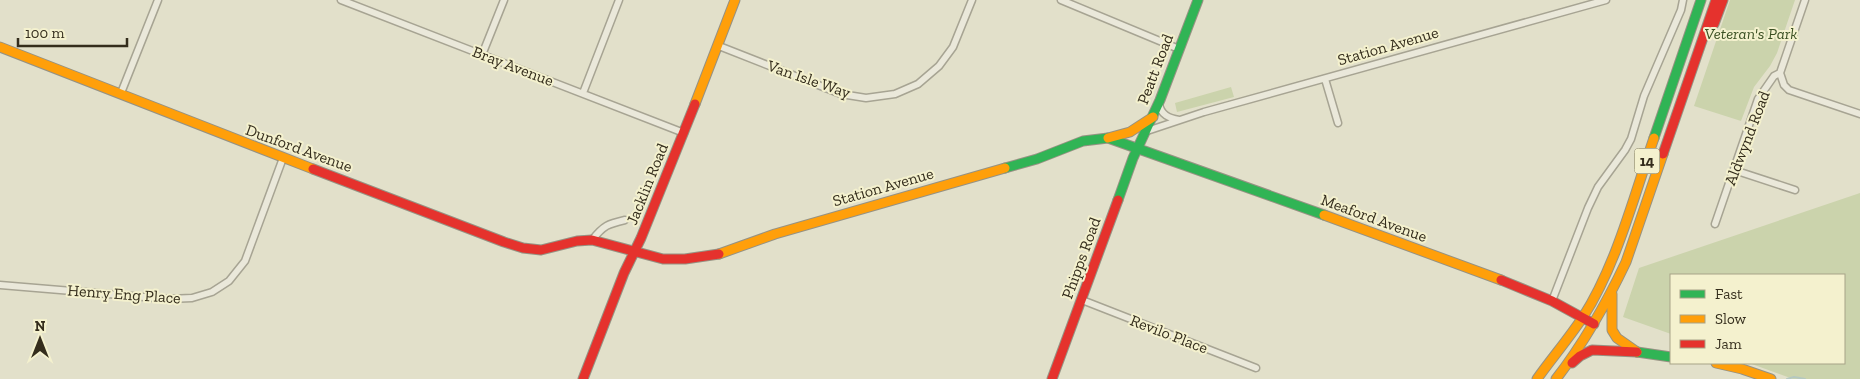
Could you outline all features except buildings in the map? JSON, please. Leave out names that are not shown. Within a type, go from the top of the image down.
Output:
[{"type":"street","points":[[121,93],[158,0]]},
{"type":"street","name":"Bray Avenue","points":[[341,0],[684,133]]},
{"type":"street","points":[[482,55],[504,0]]},
{"type":"street","points":[[583,93],[619,0]]},
{"type":"street","name":"Jacklin Road","points":[[583,379],[684,133],[735,0]]},
{"type":"street","name":"Van Isle Way","points":[[718,46],[841,94],[866,98],[895,94],[918,84],[939,66],[953,47],[972,0]]},
{"type":"street","points":[[1060,0],[1179,49]]},
{"type":"street","name":"Peatt Road","points":[[1138,148],[1147,132],[1198,0]]},
{"type":"street","name":"Station Avenue","points":[[1147,132],[1179,120],[1606,0]]},
{"type":"street","points":[[1552,301],[1598,188],[1625,150],[1631,138],[1644,96],[1681,10],[1683,0]]},
{"type":"street","name":"14","points":[[1537,379],[1583,317],[1597,292],[1619,241],[1701,0]]},
{"type":"street","name":"14","points":[[1556,379],[1594,324],[1626,262],[1716,0]]},
{"type":"street","points":[[1697,56],[1716,21],[1723,0]]},
{"type":"street","name":"Aldwynd Road","points":[[1715,224],[1758,99],[1774,76],[1780,73],[1805,0]]},
{"type":"street","name":"Dunford Avenue","points":[[0,47],[121,93],[140,103],[282,158],[525,249],[542,251],[576,240],[592,240],[634,251]]},
{"type":"street","points":[[1780,73],[1784,84],[1794,92],[1860,114]]},
{"type":"street","points":[[1325,79],[1338,123]]},
{"type":"street","points":[[1158,103],[1160,109],[1167,116],[1179,120]]},
{"type":"street","points":[[1108,138],[1130,132],[1153,117]]},
{"type":"street","name":"Station Avenue","points":[[634,251],[663,259],[713,256],[776,234],[1037,159],[1083,141],[1108,138],[1138,148]]},
{"type":"street","name":"Meaford Avenue","points":[[1138,148],[1436,256],[1552,301],[1594,324]]},
{"type":"street","name":"Phipps Road","points":[[1052,379],[1138,148]]},
{"type":"street","name":"Henry Eng Place","points":[[0,285],[168,299],[192,298],[212,292],[229,281],[245,261],[282,158]]},
{"type":"street","points":[[1734,170],[1795,190]]},
{"type":"street","points":[[592,240],[608,224],[625,220]]},
{"type":"street","points":[[1612,292],[1612,330],[1617,338],[1637,352]]},
{"type":"street","name":"Revilo Place","points":[[1082,300],[1256,368]]},
{"type":"street","points":[[1563,370],[1580,356],[1592,350],[1637,352],[1670,357]]},
{"type":"street","points":[[1720,364],[1772,379]]},
{"type":"street","points":[[588,367],[590,379]]},
{"type":"green space","name":"Veteran's Park","points":[[1730,0],[1795,0],[1777,53],[1754,87],[1741,121],[1694,106]]},
{"type":"green space","points":[[1231,87],[1234,97],[1177,112],[1175,103]]},
{"type":"green space","points":[[1860,193],[1860,379],[1793,379],[1752,364],[1845,364],[1845,274],[1670,274],[1670,334],[1623,317],[1639,268]]},
{"type":"waterway","points":[[1787,379],[1794,377],[1805,379]]},
{"type":"traffic: fast","points":[[1118,200],[1133,158],[1160,100],[1198,0]]},
{"type":"traffic: fast","points":[[1654,138],[1701,0]]},
{"type":"traffic: fast","points":[[1005,168],[1037,159],[1083,141],[1108,138],[1324,215]]},
{"type":"traffic: fast","points":[[1637,352],[1670,357]]},
{"type":"traffic: slow","points":[[695,104],[735,0]]},
{"type":"traffic: slow","points":[[0,47],[313,169]]},
{"type":"traffic: slow","points":[[1108,138],[1130,132],[1153,117]]},
{"type":"traffic: slow","points":[[1537,379],[1572,333],[1595,297],[1615,253],[1654,138]]},
{"type":"traffic: slow","points":[[1556,379],[1594,323],[1626,262],[1663,154]]},
{"type":"traffic: slow","points":[[719,254],[775,234],[1005,168]]},
{"type":"traffic: slow","points":[[1324,215],[1501,280]]},
{"type":"traffic: slow","points":[[1612,294],[1612,330],[1617,338],[1637,352]]},
{"type":"traffic: slow","points":[[1720,364],[1771,379]]},
{"type":"traffic: jam","points":[[1663,154],[1716,0]]},
{"type":"traffic: jam","points":[[1714,24],[1723,0]]},
{"type":"traffic: jam","points":[[583,379],[624,273],[641,238],[695,104]]},
{"type":"traffic: jam","points":[[313,169],[523,248],[541,250],[577,241],[592,240],[663,259],[685,259],[719,254]]},
{"type":"traffic: jam","points":[[1052,379],[1118,200]]},
{"type":"traffic: jam","points":[[1501,280],[1552,301],[1594,324]]},
{"type":"traffic: jam","points":[[1572,363],[1580,356],[1592,350],[1637,352]]}]
